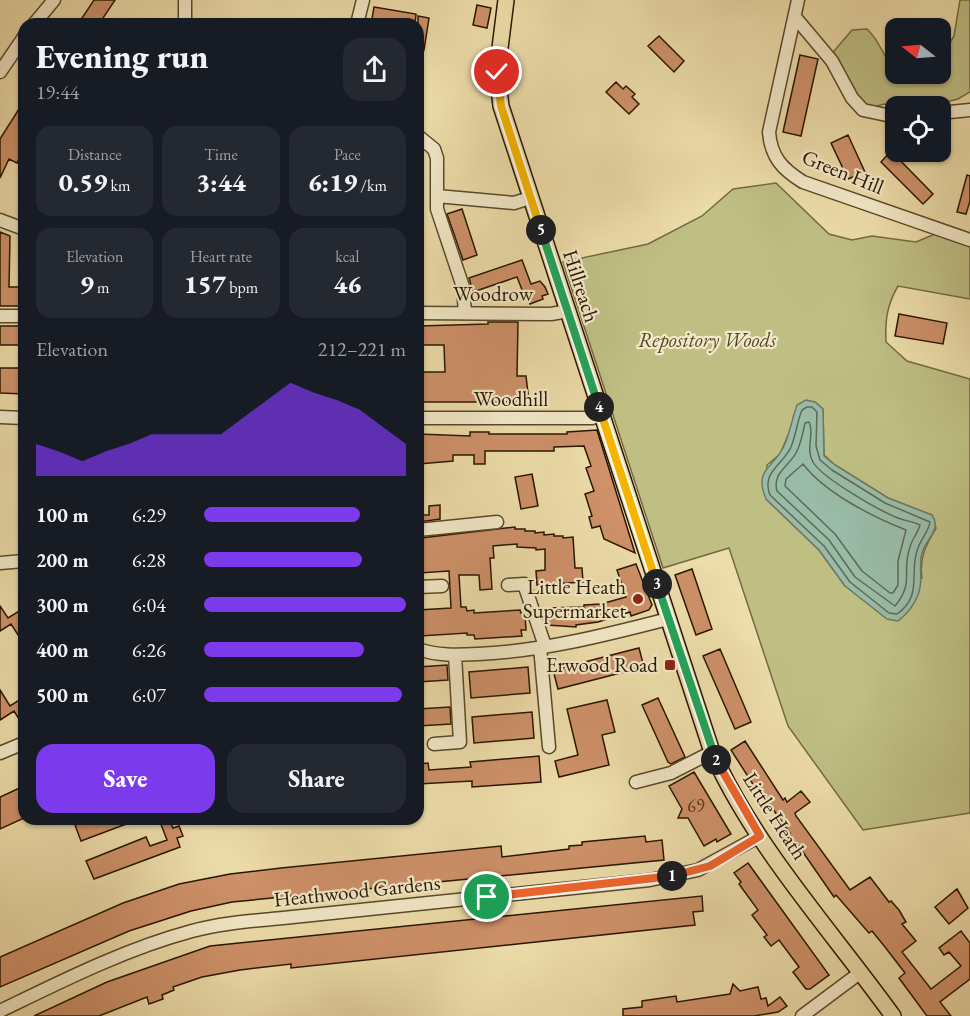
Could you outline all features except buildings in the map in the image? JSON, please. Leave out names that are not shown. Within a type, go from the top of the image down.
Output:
[{"type":"main road","name":"Hillreach","points":[[506,0],[498,53],[498,88],[501,106],[645,546]]},
{"type":"main road","name":"Little Heath","points":[[645,546],[712,752],[732,791],[760,836],[893,1016]]},
{"type":"street","points":[[39,18],[54,0]]},
{"type":"street","points":[[185,0],[185,18]]},
{"type":"street","points":[[358,18],[363,0]]},
{"type":"street","name":"Green Hill","points":[[798,0],[769,132],[770,149],[778,162],[790,174],[803,182],[970,240]]},
{"type":"street","points":[[795,17],[832,61],[852,98],[863,110],[885,115]]},
{"type":"street","points":[[0,72],[18,46]]},
{"type":"street","points":[[951,112],[970,110]]},
{"type":"street","points":[[424,140],[434,148],[437,209],[463,286],[465,313]]},
{"type":"street","points":[[437,196],[514,202],[530,198]]},
{"type":"street","points":[[0,220],[18,227]]},
{"type":"street","name":"Woodrow","points":[[424,313],[551,314],[568,311]]},
{"type":"street","points":[[0,316],[18,316]]},
{"type":"street","name":"Woodhill","points":[[424,418],[567,418],[602,415]]},
{"type":"street","points":[[0,417],[18,417]]},
{"type":"street","points":[[424,529],[497,522]]},
{"type":"street","points":[[0,563],[18,562]]},
{"type":"street","points":[[508,585],[524,584],[543,647],[549,747]]},
{"type":"street","points":[[424,587],[442,586]]},
{"type":"street","points":[[424,651],[433,654],[455,655],[517,652],[587,640],[668,619]]},
{"type":"street","points":[[434,744],[460,742],[455,655]]},
{"type":"street","points":[[0,753],[18,745]]},
{"type":"street","points":[[636,782],[670,773],[712,752]]},
{"type":"street","name":"Heathwood Gardens","points":[[0,1011],[85,970],[191,931],[227,924],[650,880],[698,870],[760,836]]},
{"type":"street","points":[[802,1016],[861,972]]},
{"type":"green space","points":[[960,0],[970,0],[970,92],[951,101],[951,96],[885,96],[885,104],[863,110],[832,61],[834,51],[852,30],[867,29],[876,39],[885,56],[885,84],[951,84],[951,41],[954,36]]},
{"type":"green space","name":"Repository Woods","points":[[776,183],[829,234],[852,240],[872,236],[916,242],[942,231],[970,240],[970,299],[898,286],[889,306],[886,320],[886,342],[907,361],[970,379],[970,813],[863,830],[788,726],[729,548],[663,568],[563,262],[648,244],[702,216],[733,189]],"holes":[[[815,402],[823,409],[824,455],[835,465],[888,498],[932,515],[936,528],[924,552],[922,578],[845,586],[819,550],[766,499],[767,465],[780,454],[789,433]]]},
{"type":"water","points":[[806,400],[815,402],[823,409],[824,456],[888,498],[932,515],[935,520],[934,529],[922,553],[921,584],[918,595],[910,609],[898,621],[887,619],[845,586],[819,550],[766,499],[763,475],[784,446],[797,405]]},
{"type":"place","name":"Little Heath Supermarket","points":[[638,599]]},
{"type":"place","name":"Erwood Road","points":[[670,665]]},
{"type":"route","points":[[487,897],[650,880],[687,873],[710,866],[760,836],[732,791],[712,752],[516,156],[501,106],[497,72]]}]
